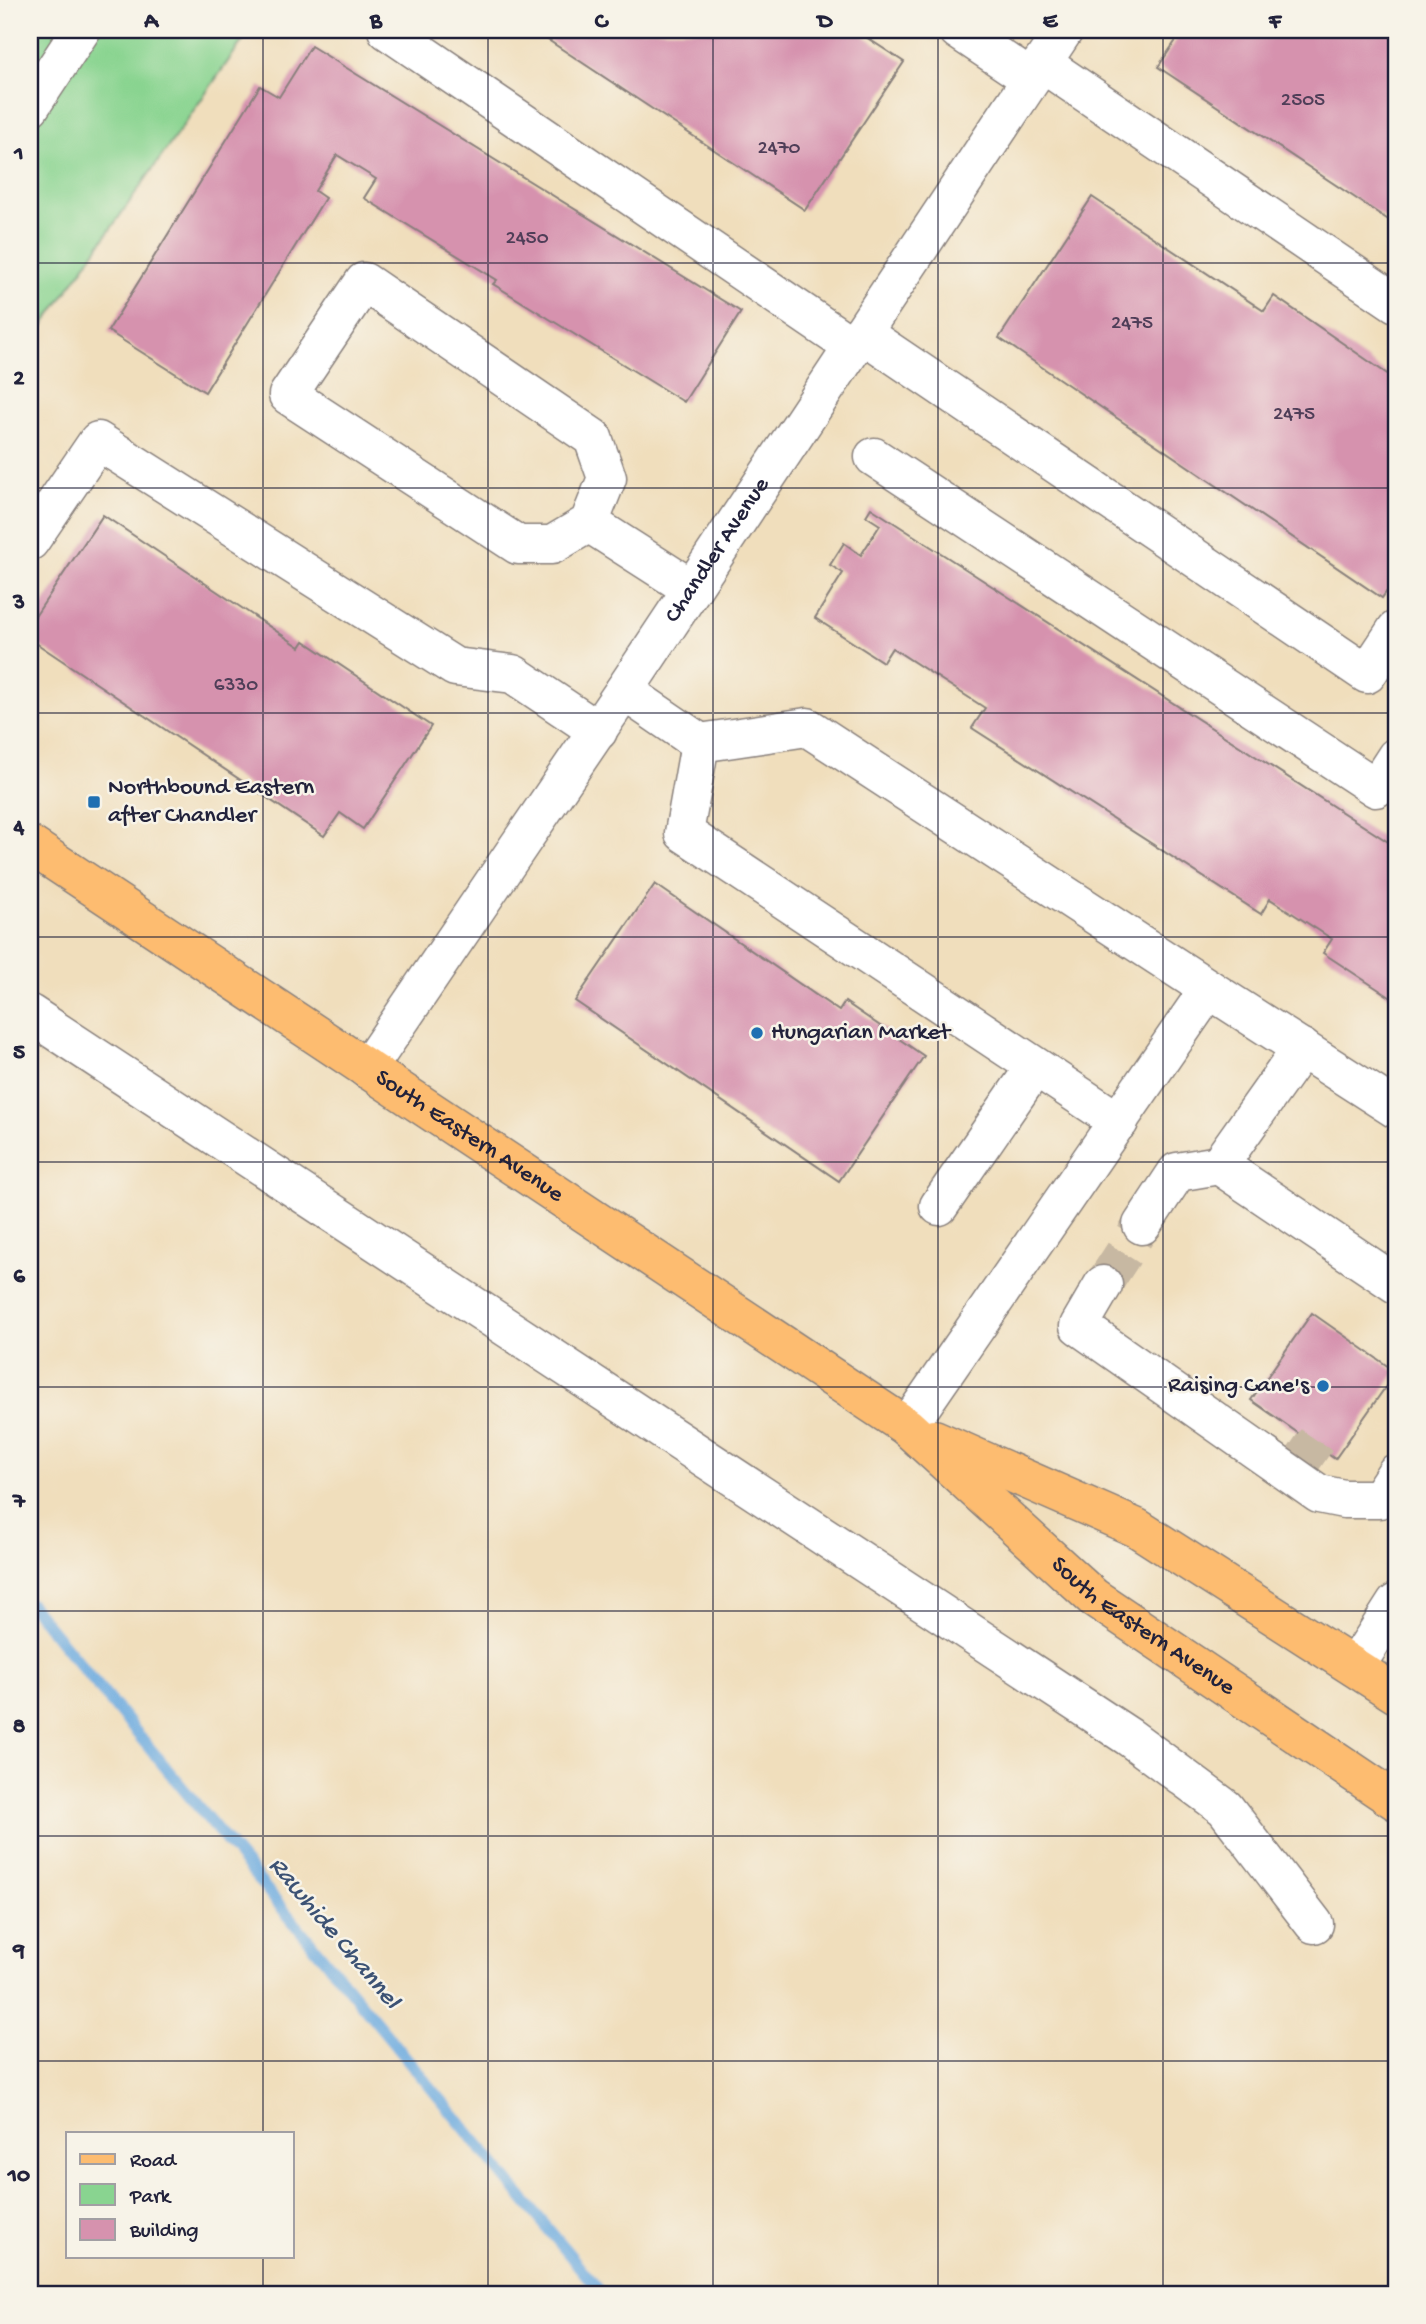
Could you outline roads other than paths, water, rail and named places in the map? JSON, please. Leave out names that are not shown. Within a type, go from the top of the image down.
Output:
[{"type":"main road","name":"South Eastern Avenue","points":[[30,845],[907,1427],[1093,1597],[1396,1801]]},
{"type":"main road","name":"South Eastern Avenue","points":[[907,1427],[1137,1528],[1396,1694]]},
{"type":"street","points":[[30,107],[81,30]]},
{"type":"street","points":[[387,30],[1367,674],[1396,630]]},
{"type":"street","points":[[958,30],[1037,71],[1396,303]]},
{"type":"street","name":"Chandler Avenue","points":[[367,1069],[598,730],[1064,30]]},
{"type":"street","points":[[364,282],[593,438],[607,478],[589,523],[552,545],[518,545],[288,395],[364,282]]},
{"type":"street","points":[[30,541],[98,440],[455,667],[513,674],[598,730]]},
{"type":"street","points":[[874,457],[1376,788],[1396,757]]},
{"type":"street","points":[[589,523],[692,589]]},
{"type":"street","points":[[624,691],[700,743],[807,727],[1396,1109]]},
{"type":"street","points":[[700,743],[684,833],[1119,1122]]},
{"type":"street","points":[[907,1427],[1209,989]]},
{"type":"street","points":[[30,1014],[1129,1737],[1225,1808],[1314,1924]]},
{"type":"street","points":[[1219,1165],[1302,1048]]},
{"type":"street","points":[[939,1206],[1035,1067]]},
{"type":"street","points":[[1142,1225],[1177,1172],[1219,1165],[1396,1284]]},
{"type":"street","points":[[1103,1285],[1079,1326],[1320,1494],[1344,1499],[1379,1499],[1396,1473]]},
{"type":"street","points":[[1142,1369],[1202,1382],[1290,1445]]},
{"type":"street","points":[[1322,1467],[1331,1474],[1344,1499]]},
{"type":"street","points":[[1355,1667],[1396,1603]]},
{"type":"waterway","name":"Rawhide Channel","points":[[30,1604],[602,2294]]},
{"type":"tunnel","points":[[1103,1285],[1142,1225]]},
{"type":"tunnel","points":[[1290,1445],[1322,1467]]},
{"type":"place","name":"Northbound Eastern after Chandler","points":[[94,802]]},
{"type":"place","name":"Hungarian Market","points":[[757,1033]]},
{"type":"place","name":"Raising Cane's","points":[[1323,1386]]}]
